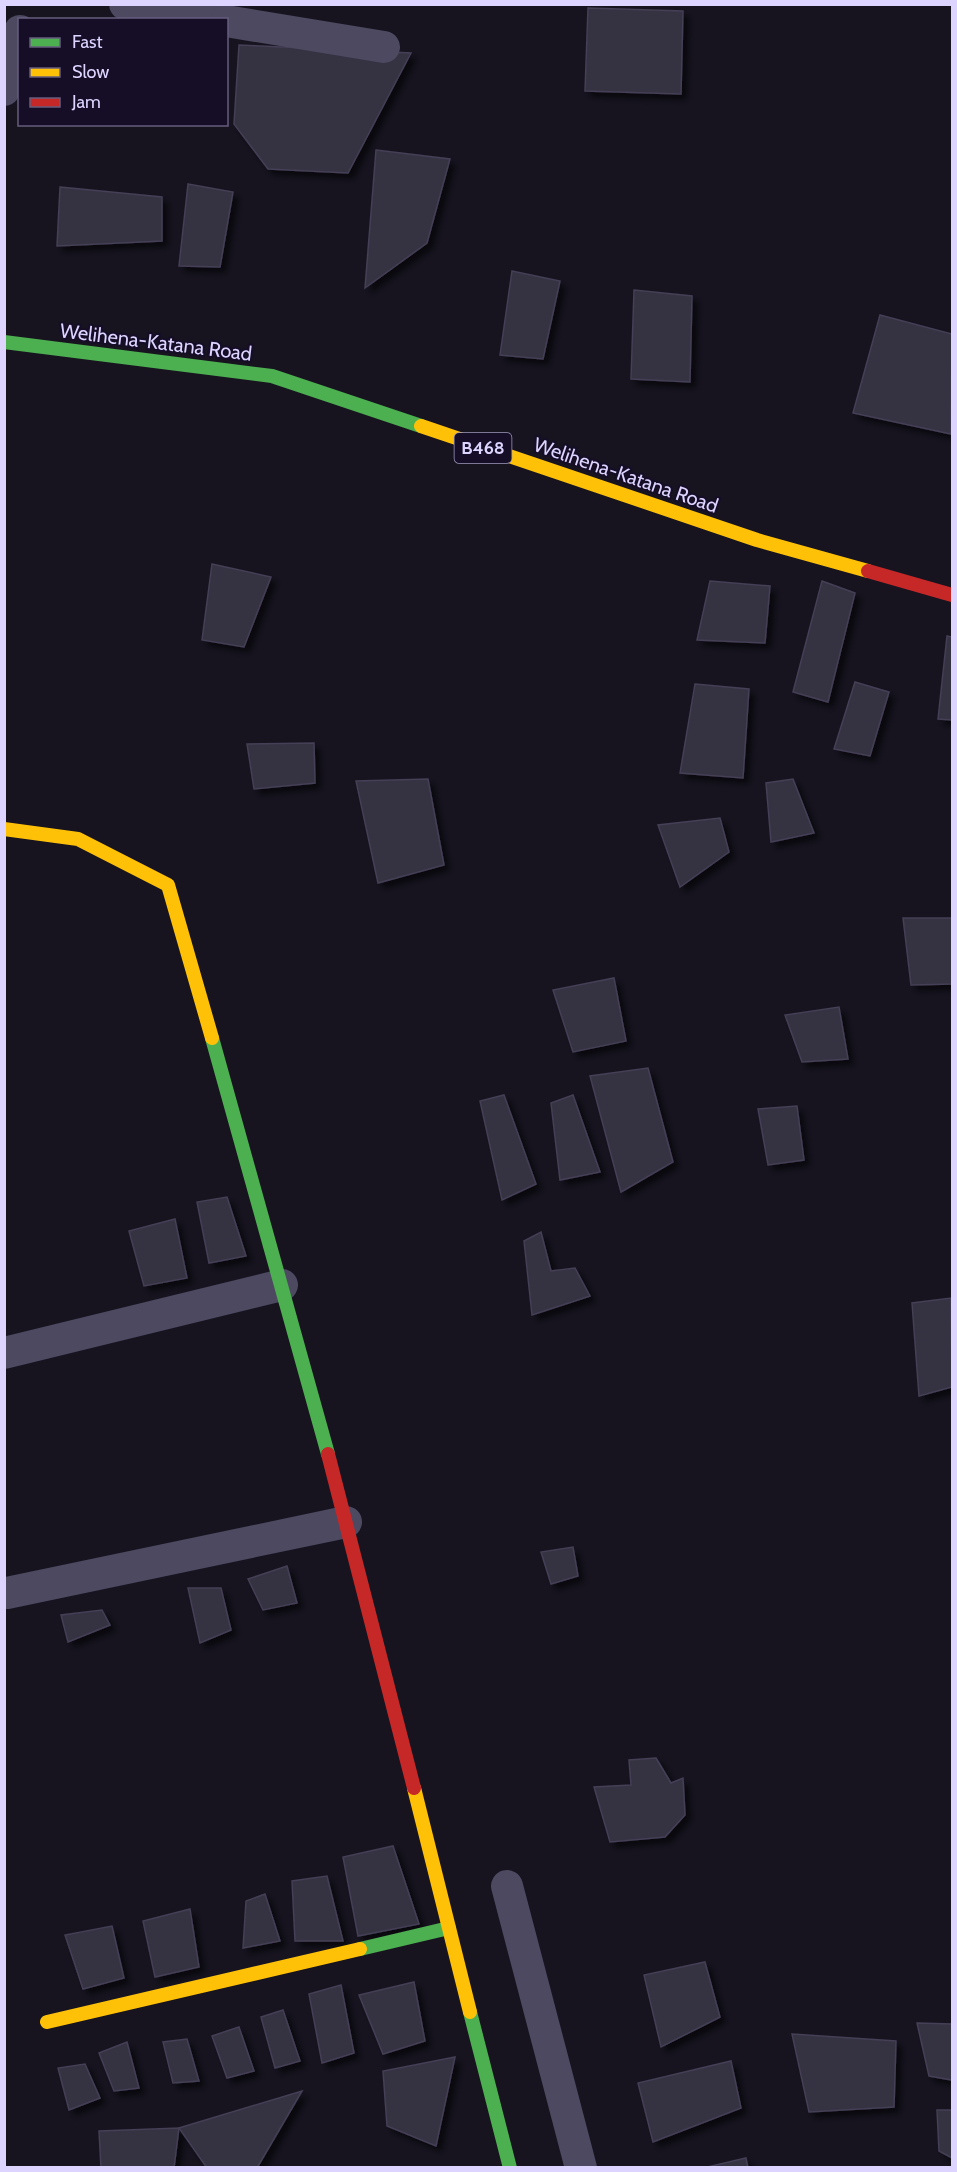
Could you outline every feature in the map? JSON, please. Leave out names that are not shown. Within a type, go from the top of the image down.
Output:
[{"type":"street","points":[[125,4],[205,18]]},
{"type":"street","points":[[228,21],[384,47]]},
{"type":"street","points":[[4,90],[18,38]]},
{"type":"street","name":"Welihena-Katana Road","points":[[4,342],[272,376],[757,540],[952,595]]},
{"type":"street","points":[[4,829],[78,839],[168,885],[282,1285],[346,1522],[449,1928],[504,2166]]},
{"type":"street","points":[[4,1353],[282,1285]]},
{"type":"street","points":[[7,1593],[346,1522]]},
{"type":"street","points":[[507,1886],[582,2168]]},
{"type":"street","points":[[47,2022],[449,1928]]},
{"type":"building","points":[[588,8],[683,11],[681,94],[585,91]]},
{"type":"building","points":[[239,45],[411,53],[348,173],[268,169],[234,124]]},
{"type":"building","points":[[376,150],[450,159],[427,243],[365,288]]},
{"type":"building","points":[[188,184],[233,192],[220,267],[179,266]]},
{"type":"building","points":[[60,187],[162,197],[162,241],[57,246]]},
{"type":"building","points":[[512,271],[560,281],[543,359],[500,355]]},
{"type":"building","points":[[634,290],[692,296],[690,382],[631,379]]},
{"type":"building","points":[[880,315],[952,334],[951,434],[853,413]]},
{"type":"building","points":[[212,564],[271,577],[244,647],[202,640]]},
{"type":"building","points":[[710,581],[770,586],[765,643],[697,640]]},
{"type":"building","points":[[822,581],[855,593],[828,702],[793,692]]},
{"type":"building","points":[[947,636],[952,637],[952,720],[938,719]]},
{"type":"building","points":[[855,682],[889,692],[870,756],[834,749]]},
{"type":"building","points":[[695,684],[749,689],[743,778],[680,773]]},
{"type":"building","points":[[314,743],[315,783],[254,789],[247,744]]},
{"type":"building","points":[[428,779],[444,865],[378,883],[356,781]]},
{"type":"building","points":[[793,779],[814,833],[771,842],[766,783]]},
{"type":"building","points":[[720,818],[729,852],[680,887],[658,825]]},
{"type":"building","points":[[903,918],[952,918],[952,984],[911,985]]},
{"type":"building","points":[[614,978],[626,1041],[573,1052],[553,990]]},
{"type":"building","points":[[839,1007],[848,1059],[802,1062],[785,1015]]},
{"type":"building","points":[[648,1068],[673,1162],[621,1192],[590,1076]]},
{"type":"building","points":[[504,1095],[536,1184],[502,1200],[480,1101]]},
{"type":"building","points":[[573,1095],[600,1172],[560,1180],[551,1103]]},
{"type":"building","points":[[797,1106],[804,1160],[768,1165],[758,1109]]},
{"type":"building","points":[[227,1197],[246,1256],[209,1263],[197,1202]]},
{"type":"building","points":[[175,1219],[187,1278],[144,1286],[129,1231]]},
{"type":"building","points":[[541,1232],[551,1271],[575,1268],[590,1296],[532,1315],[524,1241]]},
{"type":"building","points":[[951,1298],[952,1387],[919,1396],[912,1303]]},
{"type":"building","points":[[573,1547],[578,1576],[551,1584],[541,1552]]},
{"type":"building","points":[[287,1566],[297,1603],[263,1610],[248,1579]]},
{"type":"building","points":[[188,1588],[221,1588],[231,1630],[200,1643]]},
{"type":"building","points":[[102,1610],[110,1625],[68,1642],[61,1615]]},
{"type":"building","points":[[656,1758],[671,1783],[683,1778],[685,1815],[665,1837],[610,1842],[594,1787],[631,1785],[629,1760]]},
{"type":"building","points":[[393,1846],[419,1924],[358,1936],[343,1857]]},
{"type":"building","points":[[327,1876],[343,1941],[295,1941],[292,1881]]},
{"type":"building","points":[[265,1894],[280,1941],[243,1948],[246,1901]]},
{"type":"building","points":[[190,1909],[199,1967],[155,1977],[143,1921]]},
{"type":"building","points":[[112,1926],[124,1978],[83,1989],[65,1935]]},
{"type":"building","points":[[705,1962],[720,2017],[661,2047],[644,1975]]},
{"type":"building","points":[[414,1982],[425,2041],[383,2054],[359,1995]]},
{"type":"building","points":[[341,1985],[354,2053],[322,2063],[309,1994]]},
{"type":"building","points":[[283,2010],[300,2061],[275,2068],[261,2017]]},
{"type":"building","points":[[917,2023],[952,2024],[952,2080],[929,2076]]},
{"type":"building","points":[[239,2027],[254,2071],[227,2078],[212,2036]]},
{"type":"building","points":[[792,2034],[896,2041],[894,2107],[809,2112]]},
{"type":"building","points":[[187,2039],[199,2081],[173,2083],[163,2042]]},
{"type":"building","points":[[127,2042],[139,2088],[114,2091],[99,2053]]},
{"type":"building","points":[[455,2057],[436,2146],[387,2126],[383,2071]]},
{"type":"building","points":[[731,2061],[741,2108],[653,2142],[638,2083]]},
{"type":"building","points":[[85,2064],[100,2098],[69,2110],[58,2068]]},
{"type":"building","points":[[302,2091],[257,2168],[207,2168],[179,2128]]},
{"type":"building","points":[[937,2110],[952,2110],[952,2158],[939,2151]]},
{"type":"building","points":[[179,2128],[174,2168],[101,2168],[99,2131]]},
{"type":"building","points":[[746,2158],[748,2168],[707,2168],[707,2167]]},
{"type":"traffic: fast","points":[[4,342],[272,376],[421,426]]},
{"type":"traffic: fast","points":[[212,1038],[328,1454]]},
{"type":"traffic: fast","points":[[360,1949],[449,1928]]},
{"type":"traffic: fast","points":[[470,2012],[510,2168]]},
{"type":"traffic: slow","points":[[421,426],[757,540],[868,571]]},
{"type":"traffic: slow","points":[[4,829],[78,839],[168,885],[212,1038]]},
{"type":"traffic: slow","points":[[414,1788],[470,2012]]},
{"type":"traffic: slow","points":[[47,2022],[360,1949]]},
{"type":"traffic: jam","points":[[868,571],[952,595]]},
{"type":"traffic: jam","points":[[328,1454],[414,1788]]}]
